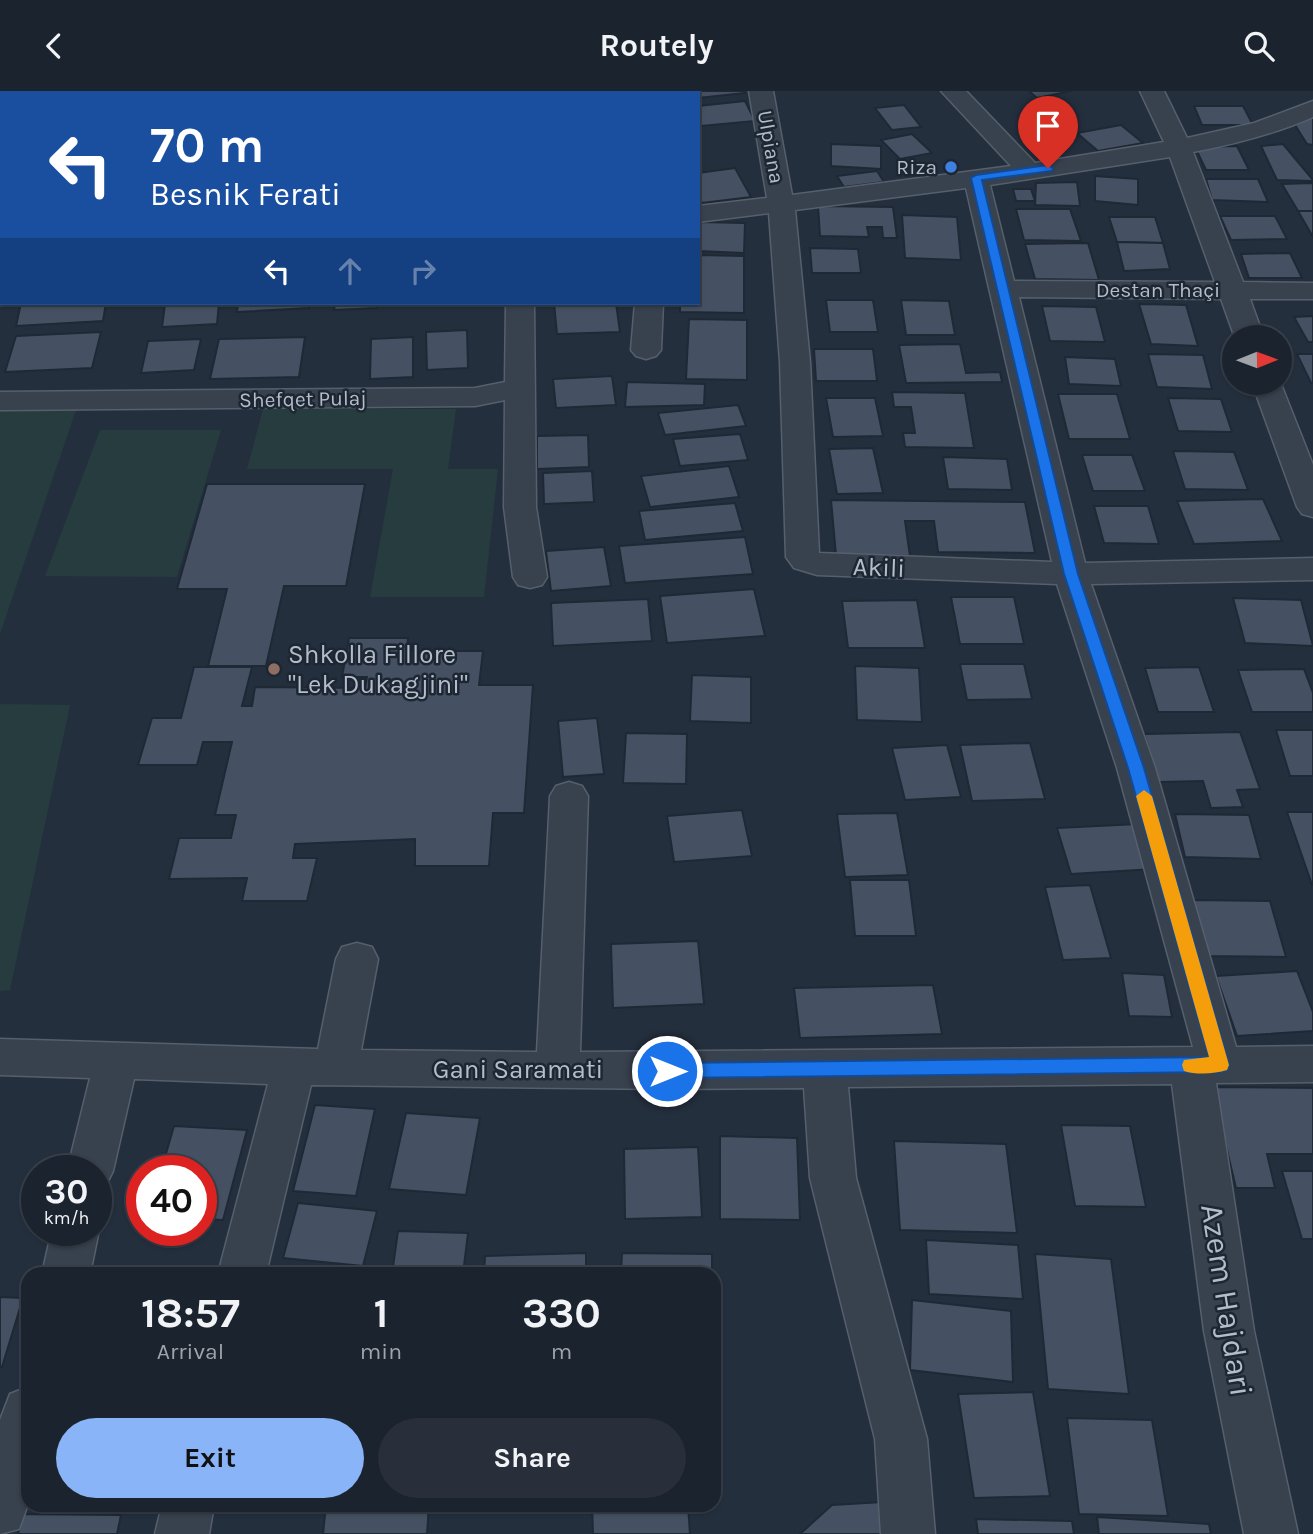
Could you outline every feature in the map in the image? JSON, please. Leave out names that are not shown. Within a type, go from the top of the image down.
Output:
[{"type":"street","name":"Ulpiana","points":[[761,91],[781,203]]},
{"type":"street","points":[[953,91],[1029,171]]},
{"type":"street","points":[[1152,91],[1179,147],[1245,325]]},
{"type":"street","points":[[700,214],[1029,171],[1179,147],[1247,133],[1288,120],[1313,108]]},
{"type":"street","name":"Azem Hajdari","points":[[976,178],[1071,574],[1136,768],[1207,1065],[1194,1087],[1229,1331],[1271,1534]]},
{"type":"street","name":"Akili","points":[[781,203],[795,362],[803,557],[806,561],[817,564],[1071,574],[1313,569]]},
{"type":"street","name":"Destan Thaçi","points":[[1003,289],[1313,291]]},
{"type":"street","points":[[520,305],[520,507],[530,577]]},
{"type":"street","points":[[646,350],[649,305]]},
{"type":"street","name":"Shefqet Pulaj","points":[[0,401],[475,397],[520,388]]},
{"type":"street","points":[[1271,395],[1313,507]]},
{"type":"street","points":[[558,1070],[569,796]]},
{"type":"street","points":[[244,1267],[315,1067],[357,959]]},
{"type":"street","name":"Gani Saramati","points":[[0,1056],[315,1067],[558,1070],[1313,1064]]},
{"type":"street","points":[[94,1155],[116,1061]]},
{"type":"street","points":[[825,1069],[833,1178],[901,1439],[908,1534]]},
{"type":"street","points":[[68,1267],[72,1246]]},
{"type":"street","points":[[0,1510],[21,1436]]},
{"type":"street","points":[[182,1534],[187,1512]]},
{"type":"green space","points":[[263,409],[456,409],[448,469],[498,469],[484,597],[370,597],[393,469],[247,469]]},
{"type":"green space","points":[[0,410],[76,410],[0,634]]},
{"type":"green space","points":[[100,430],[221,430],[177,577],[45,576]]},
{"type":"green space","points":[[0,704],[70,705],[10,990],[0,991]]},
{"type":"building","points":[[700,91],[745,93],[700,98]]},
{"type":"building","points":[[1029,91],[1071,91],[1037,98]]},
{"type":"building","points":[[745,101],[755,121],[701,126],[700,106]]},
{"type":"building","points":[[904,105],[921,127],[892,130],[875,108]]},
{"type":"building","points":[[1194,106],[1243,106],[1253,125],[1202,125]]},
{"type":"building","points":[[1313,117],[1313,145],[1307,144],[1295,125]]},
{"type":"building","points":[[1121,125],[1143,143],[1098,151],[1077,133]]},
{"type":"building","points":[[912,134],[932,153],[900,159],[881,140]]},
{"type":"building","points":[[831,144],[881,146],[881,169],[831,166]]},
{"type":"building","points":[[1283,144],[1313,181],[1277,180],[1261,146]]},
{"type":"building","points":[[1237,146],[1249,170],[1206,170],[1195,147]]},
{"type":"building","points":[[735,168],[751,197],[702,203],[700,173]]},
{"type":"building","points":[[877,171],[884,182],[844,187],[837,176]]},
{"type":"building","points":[[1095,176],[1138,179],[1138,205],[1095,201]]},
{"type":"building","points":[[1206,179],[1258,179],[1268,202],[1212,200]]},
{"type":"building","points":[[1077,182],[1080,206],[1035,205],[1036,183]]},
{"type":"building","points":[[1313,183],[1313,211],[1298,211],[1282,184]]},
{"type":"building","points":[[1013,189],[1031,189],[1035,201],[1016,201]]},
{"type":"building","points":[[818,206],[893,207],[897,238],[883,238],[882,227],[867,227],[869,237],[820,236]]},
{"type":"building","points":[[1016,209],[1070,209],[1081,241],[1024,240]]},
{"type":"building","points":[[1298,211],[1313,211],[1313,237]]},
{"type":"building","points":[[902,215],[957,217],[961,260],[905,258]]},
{"type":"building","points":[[1220,216],[1275,216],[1287,239],[1231,240]]},
{"type":"building","points":[[1109,217],[1155,217],[1163,243],[1117,242]]},
{"type":"building","points":[[700,222],[745,223],[744,253],[700,251]]},
{"type":"building","points":[[1117,242],[1163,243],[1170,269],[1124,271]]},
{"type":"building","points":[[1088,243],[1099,280],[1035,279],[1025,244]]},
{"type":"building","points":[[810,248],[858,249],[861,273],[812,273]]},
{"type":"building","points":[[1290,253],[1302,278],[1249,278],[1241,254]]},
{"type":"building","points":[[700,255],[744,256],[744,313],[680,312],[680,305],[700,305]]},
{"type":"building","points":[[826,300],[873,300],[878,332],[830,332]]},
{"type":"building","points":[[901,300],[949,301],[955,335],[906,335]]},
{"type":"building","points":[[1139,304],[1186,305],[1198,346],[1151,344]]},
{"type":"building","points":[[21,305],[106,305],[103,321],[16,326]]},
{"type":"building","points":[[165,305],[219,305],[217,324],[162,327]]},
{"type":"building","points":[[238,305],[309,305],[309,308],[237,312]]},
{"type":"building","points":[[335,305],[377,305],[377,308],[334,310]]},
{"type":"building","points":[[554,305],[616,305],[620,332],[557,334]]},
{"type":"building","points":[[1042,306],[1096,307],[1105,342],[1050,341]]},
{"type":"building","points":[[1313,316],[1313,342],[1308,342],[1294,317]]},
{"type":"building","points":[[689,319],[747,320],[747,380],[686,379]]},
{"type":"building","points":[[467,330],[468,368],[427,370],[426,332]]},
{"type":"building","points":[[101,332],[92,368],[5,372],[16,336]]},
{"type":"building","points":[[305,337],[299,377],[210,379],[219,339]]},
{"type":"building","points":[[413,337],[413,377],[370,379],[371,339]]},
{"type":"building","points":[[201,339],[194,370],[141,373],[148,341]]},
{"type":"building","points":[[960,344],[966,373],[1000,372],[1002,382],[906,383],[899,345]]},
{"type":"building","points":[[814,349],[873,349],[877,381],[816,381]]},
{"type":"building","points":[[1148,354],[1203,355],[1212,389],[1157,387]]},
{"type":"building","points":[[1297,354],[1313,354],[1313,383],[1311,383]]},
{"type":"building","points":[[1065,357],[1115,359],[1121,386],[1069,384]]},
{"type":"building","points":[[612,376],[616,405],[556,408],[553,379]]},
{"type":"building","points":[[627,382],[705,384],[704,405],[625,407]]},
{"type":"building","points":[[892,392],[965,393],[974,448],[905,447],[903,433],[915,433],[911,407],[894,407]]},
{"type":"building","points":[[1058,394],[1117,394],[1130,439],[1069,439]]},
{"type":"building","points":[[826,398],[875,398],[883,436],[833,437]]},
{"type":"building","points":[[1168,398],[1221,399],[1232,432],[1178,431]]},
{"type":"building","points":[[738,405],[746,426],[665,435],[658,413]]},
{"type":"building","points":[[740,434],[748,460],[680,466],[673,439]]},
{"type":"building","points":[[588,435],[589,467],[537,469],[537,436]]},
{"type":"building","points":[[873,448],[883,493],[837,494],[829,449]]},
{"type":"building","points":[[1173,451],[1234,452],[1248,490],[1185,489]]},
{"type":"building","points":[[1082,455],[1132,455],[1145,491],[1093,491]]},
{"type":"building","points":[[943,457],[1007,459],[1012,490],[948,489]]},
{"type":"building","points":[[729,466],[739,497],[650,507],[641,476]]},
{"type":"building","points":[[592,471],[594,502],[544,504],[543,473]]},
{"type":"building","points":[[207,484],[365,484],[346,586],[284,586],[266,666],[208,666],[227,589],[177,589]]},
{"type":"building","points":[[1263,499],[1282,541],[1194,544],[1177,501]]},
{"type":"building","points":[[831,500],[1025,502],[1035,553],[938,552],[934,521],[905,521],[910,556],[836,555]]},
{"type":"building","points":[[735,503],[743,531],[645,540],[639,511]]},
{"type":"building","points":[[1094,506],[1148,506],[1159,544],[1104,543]]},
{"type":"building","points":[[745,537],[753,574],[625,583],[619,546]]},
{"type":"building","points":[[604,547],[611,586],[551,591],[546,551]]},
{"type":"building","points":[[754,589],[765,636],[667,643],[660,596]]},
{"type":"building","points":[[951,597],[1014,597],[1024,644],[960,644]]},
{"type":"building","points":[[1233,598],[1301,600],[1313,646],[1245,643]]},
{"type":"building","points":[[648,599],[652,641],[553,646],[551,603]]},
{"type":"building","points":[[917,600],[925,648],[848,648],[842,601]]},
{"type":"building","points":[[349,638],[408,638],[407,651],[483,651],[479,685],[533,685],[524,813],[493,813],[489,866],[415,866],[415,839],[295,844],[293,858],[317,858],[307,901],[242,901],[247,878],[169,879],[179,838],[231,838],[236,815],[215,815],[232,742],[203,742],[197,765],[138,765],[152,718],[181,718],[194,667],[252,667],[242,706],[252,706],[255,687],[365,688],[367,677],[342,677]]},
{"type":"building","points":[[960,664],[1024,664],[1032,699],[967,700]]},
{"type":"building","points":[[855,666],[919,668],[922,722],[857,720]]},
{"type":"building","points":[[1199,667],[1214,712],[1158,712],[1145,668]]},
{"type":"building","points":[[1304,669],[1313,693],[1313,712],[1252,712],[1238,670]]},
{"type":"building","points":[[692,675],[751,677],[751,723],[690,721]]},
{"type":"building","points":[[597,718],[604,774],[563,777],[558,721]]},
{"type":"building","points":[[1276,730],[1313,730],[1313,776],[1290,776]]},
{"type":"building","points":[[1240,732],[1260,789],[1237,790],[1243,807],[1211,808],[1203,781],[1159,782],[1144,734]]},
{"type":"building","points":[[626,733],[687,734],[686,784],[623,783]]},
{"type":"building","points":[[1030,743],[1045,799],[972,801],[960,745]]},
{"type":"building","points":[[947,745],[961,797],[905,800],[892,748]]},
{"type":"building","points":[[742,810],[752,856],[674,862],[667,816]]},
{"type":"building","points":[[1287,812],[1313,812],[1313,885],[1312,885]]},
{"type":"building","points":[[897,813],[908,875],[845,877],[837,814]]},
{"type":"building","points":[[1175,814],[1249,815],[1261,859],[1185,857]]},
{"type":"building","points":[[1138,824],[1154,869],[1071,874],[1057,828]]},
{"type":"building","points":[[850,880],[909,880],[916,936],[855,936]]},
{"type":"building","points":[[1090,885],[1111,958],[1063,960],[1045,887]]},
{"type":"building","points":[[1193,900],[1270,901],[1286,957],[1206,956]]},
{"type":"building","points":[[698,941],[704,1004],[613,1008],[611,944]]},
{"type":"building","points":[[1297,971],[1313,1012],[1313,1031],[1237,1036],[1216,976]]},
{"type":"building","points":[[1122,973],[1164,975],[1172,1017],[1129,1016]]},
{"type":"building","points":[[933,985],[942,1034],[800,1038],[794,988]]},
{"type":"building","points":[[1212,1087],[1313,1088],[1313,1154],[1267,1154],[1275,1188],[1236,1188]]},
{"type":"building","points":[[315,1105],[375,1109],[356,1196],[293,1191]]},
{"type":"building","points":[[406,1113],[480,1118],[466,1195],[389,1189]]},
{"type":"building","points":[[1061,1125],[1130,1126],[1146,1207],[1075,1206]]},
{"type":"building","points":[[174,1126],[247,1130],[223,1220],[217,1220],[217,1155],[166,1155]]},
{"type":"building","points":[[720,1136],[797,1138],[800,1220],[720,1219]]},
{"type":"building","points":[[894,1141],[1006,1144],[1017,1233],[900,1230]]},
{"type":"building","points":[[698,1147],[702,1217],[625,1219],[624,1149]]},
{"type":"building","points":[[1282,1171],[1313,1171],[1313,1239],[1302,1239]]},
{"type":"building","points":[[298,1203],[377,1211],[363,1266],[283,1258]]},
{"type":"building","points":[[398,1231],[468,1233],[464,1267],[393,1267]]},
{"type":"building","points":[[926,1240],[1018,1245],[1023,1299],[929,1294]]},
{"type":"building","points":[[586,1253],[586,1267],[484,1267],[485,1256]]},
{"type":"building","points":[[622,1253],[712,1254],[712,1267],[621,1267]]},
{"type":"building","points":[[1035,1254],[1111,1259],[1129,1394],[1048,1389]]},
{"type":"building","points":[[0,1297],[21,1298],[21,1305],[0,1367]]},
{"type":"building","points":[[912,1300],[1011,1311],[1013,1382],[910,1370]]},
{"type":"building","points":[[1033,1392],[1050,1496],[974,1498],[958,1394]]},
{"type":"building","points":[[1067,1418],[1152,1420],[1168,1516],[1079,1514]]},
{"type":"building","points":[[883,1502],[883,1534],[800,1534],[832,1505]]},
{"type":"building","points":[[325,1512],[429,1512],[427,1534],[323,1534]]},
{"type":"building","points":[[592,1512],[688,1512],[690,1534],[593,1534]]},
{"type":"building","points":[[23,1514],[121,1515],[117,1534],[18,1534]]},
{"type":"building","points":[[1097,1517],[1209,1524],[1211,1534],[1099,1534]]},
{"type":"building","points":[[976,1519],[1072,1521],[1074,1534],[978,1534]]},
{"type":"slow traffic","points":[[1144,796],[1220,1065],[1191,1065]]},
{"type":"place","name":"Riza","points":[[951,167]]},
{"type":"place","name":"Shkolla Fillore \"Lek Dukagjini\"","points":[[274,669]]},
{"type":"route","points":[[667,1071],[1220,1065],[1136,768],[1071,574],[976,178],[1048,168]]}]
